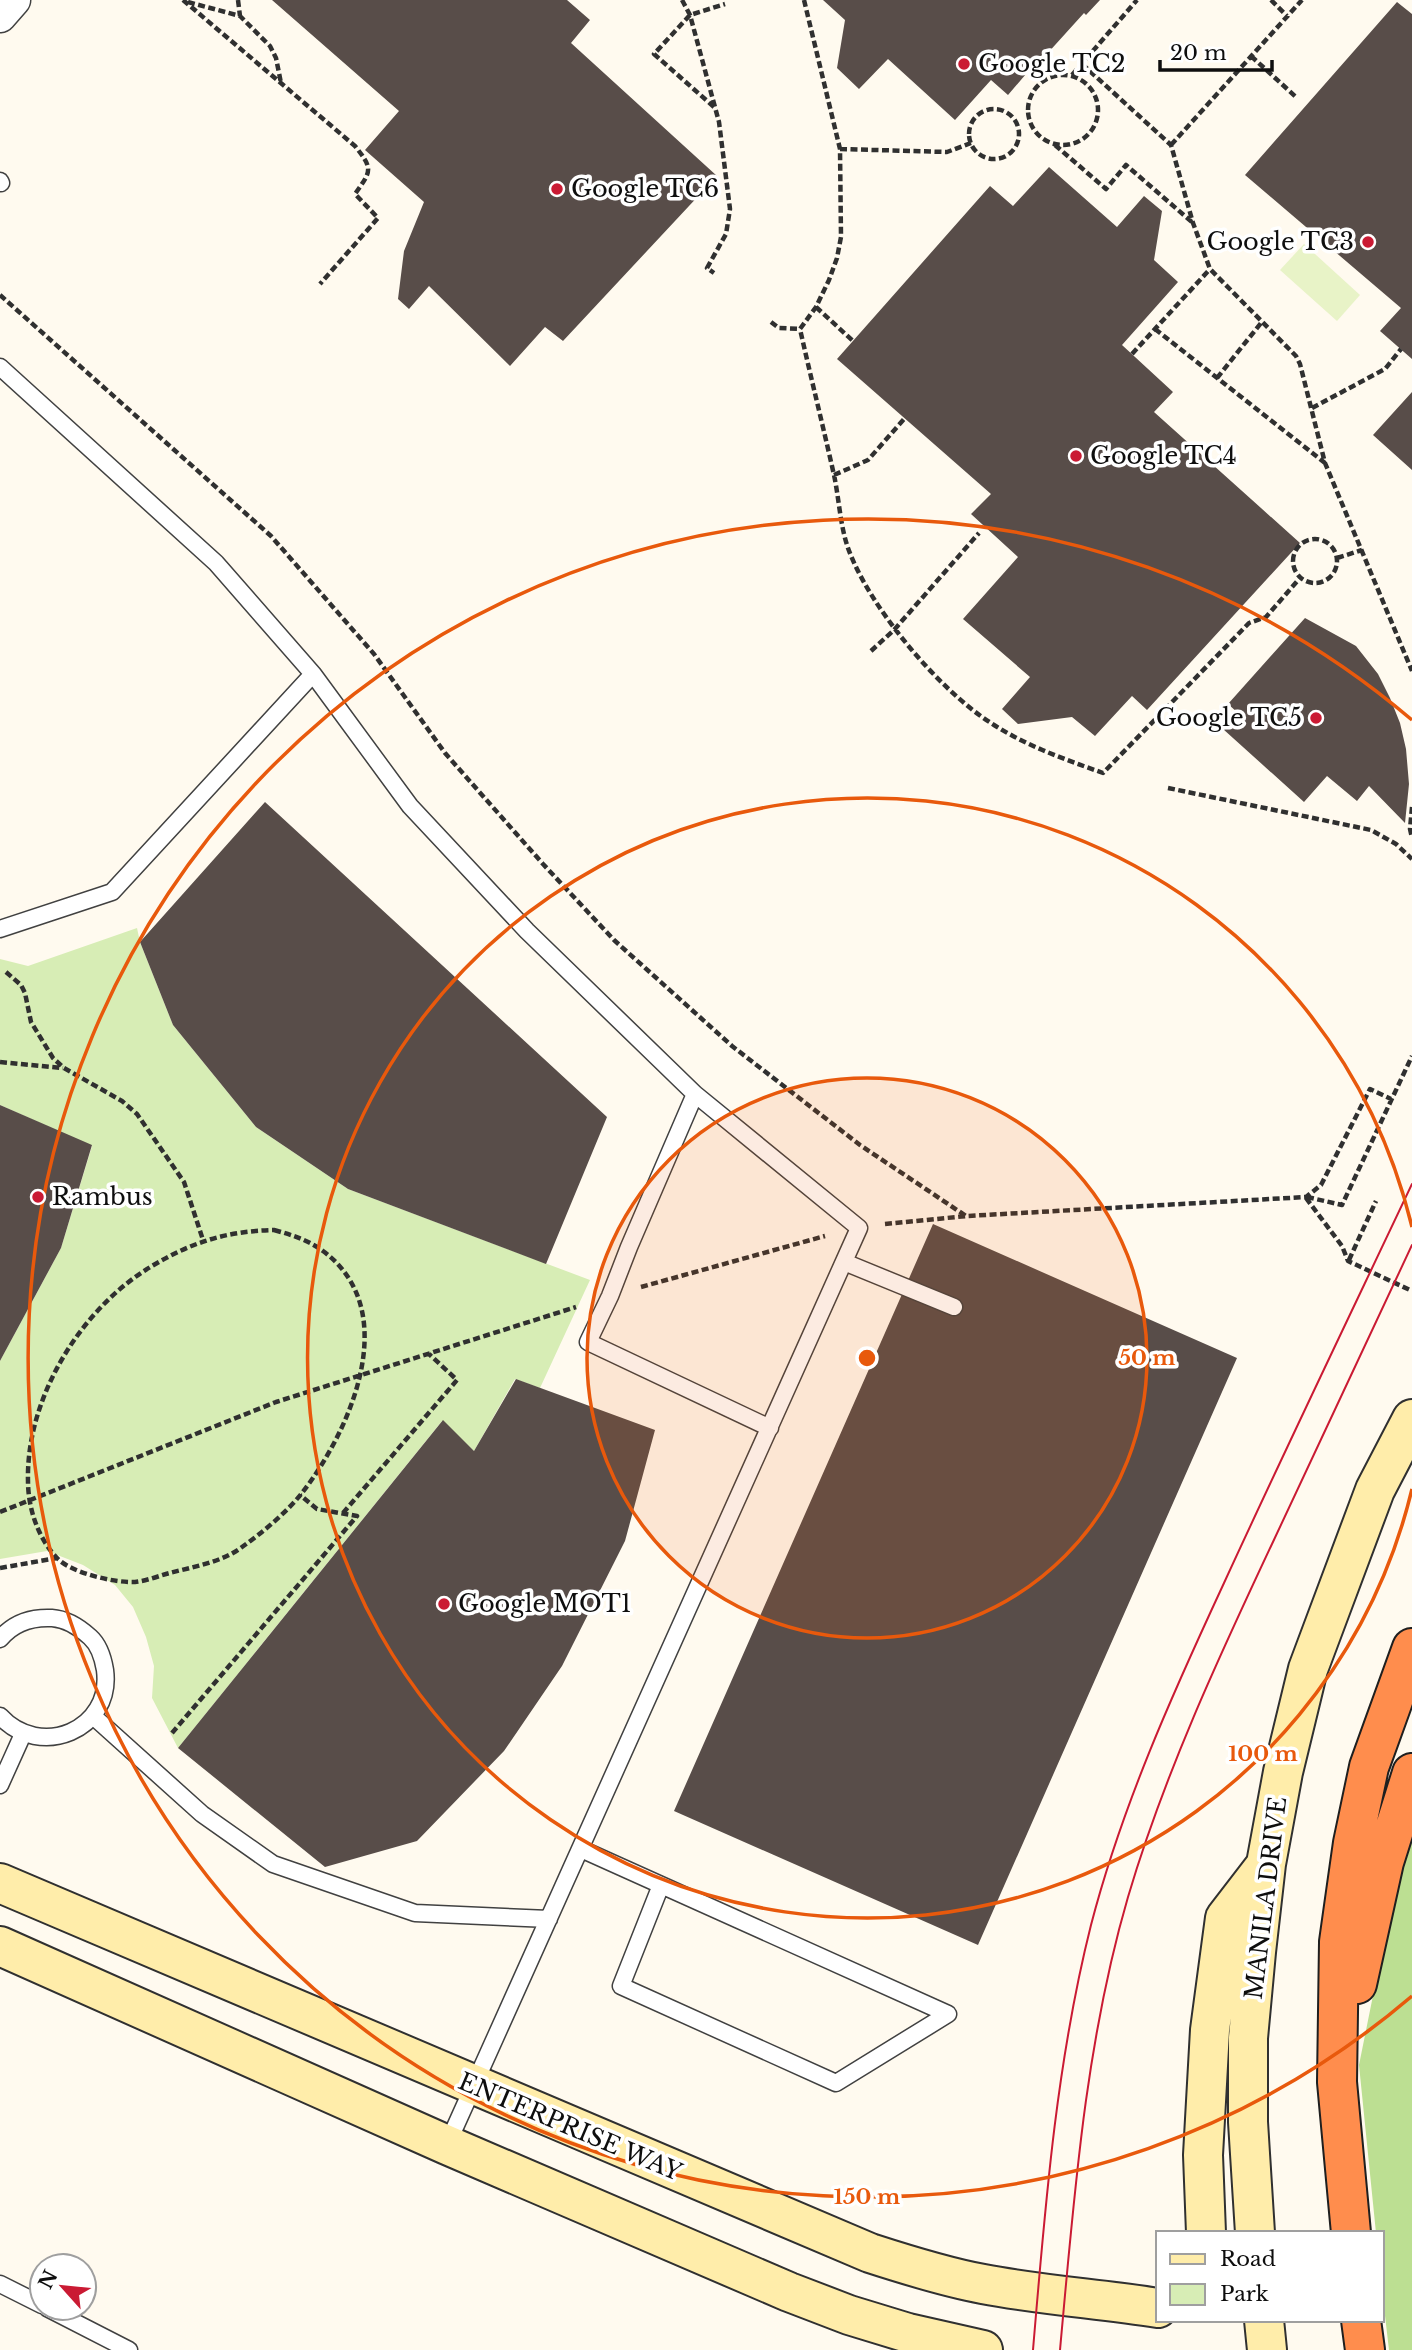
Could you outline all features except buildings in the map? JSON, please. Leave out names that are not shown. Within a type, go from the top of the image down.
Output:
[{"type":"highway","points":[[1351,2231],[1337,2082],[1339,1942],[1353,1843],[1369,1767],[1412,1648]]},
{"type":"highway","points":[[1337,2082],[1384,1862],[1412,1773]]},
{"type":"highway","points":[[1361,2322],[1365,2350]]},
{"type":"street","points":[[0,16],[14,0]]},
{"type":"street","name":"MANILA DRIVE","points":[[1255,2231],[1248,2122],[1248,2038],[1266,1864],[1283,1772],[1308,1670],[1375,1490],[1412,1419]]},
{"type":"street","points":[[1206,2231],[1203,2155],[1209,2058],[1225,1918],[1266,1864]]},
{"type":"street","name":"ENTERPRISE WAY","points":[[0,1883],[870,2253],[981,2284],[1065,2298],[1148,2301]]},
{"type":"street","points":[[0,1946],[447,2145],[825,2306],[908,2333],[983,2350]]},
{"type":"street","points":[[1264,2322],[1267,2350]]},
{"type":"lane","points":[[0,367],[216,563],[313,674],[410,806],[527,931],[695,1094],[859,1228],[447,2145]]},
{"type":"lane","points":[[0,929],[112,892],[313,674]]},
{"type":"lane","points":[[695,1094],[588,1342],[770,1427]]},
{"type":"lane","points":[[844,1262],[954,1307]]},
{"type":"lane","points":[[0,1639],[19,1623],[39,1618],[60,1619],[79,1627],[94,1642],[104,1660],[106,1681],[103,1700],[93,1716],[78,1729],[61,1736],[42,1738],[23,1734],[8,1725],[0,1716]]},
{"type":"lane","points":[[93,1716],[202,1814],[273,1864],[415,1913],[549,1919]]},
{"type":"lane","points":[[0,1785],[23,1734]]},
{"type":"lane","points":[[581,1849],[948,2014],[836,2083],[621,1986],[661,1885]]},
{"type":"lane","points":[[0,2284],[28,2298]]},
{"type":"lane","points":[[74,2322],[129,2350]]},
{"type":"path","points":[[183,0],[240,16],[270,46],[276,58],[281,84]]},
{"type":"path","points":[[183,0],[355,146],[369,164],[369,174],[355,194],[378,219],[320,284]]},
{"type":"path","points":[[238,0],[240,16]]},
{"type":"path","points":[[682,0],[691,15],[715,107],[730,209],[726,234],[707,268],[714,273]]},
{"type":"path","points":[[804,0],[840,149],[841,237],[833,269],[816,307],[800,329],[848,547],[860,573],[894,630],[962,702],[991,724],[1051,754],[1103,773],[1249,622],[1266,617],[1300,578]]},
{"type":"path","points":[[1072,75],[1137,0]]},
{"type":"path","points":[[1271,0],[1287,16]]},
{"type":"path","points":[[1171,145],[1302,0]]},
{"type":"path","points":[[715,107],[654,54],[691,15],[725,4]]},
{"type":"path","points":[[1251,56],[1296,97]]},
{"type":"path","points":[[1082,64],[1171,145],[1193,223],[1210,269],[1296,356],[1325,463],[1412,671]]},
{"type":"path","points":[[1054,145],[1082,141],[1092,131],[1097,119],[1099,105],[1094,92],[1085,82],[1072,75],[1046,79],[1036,87],[1030,99],[1028,112],[1031,125],[1041,138],[1054,145],[1106,189],[1126,165],[1193,223]]},
{"type":"path","points":[[987,110],[1003,110],[1010,114],[1019,128],[1017,145],[1006,157],[989,159],[982,156],[971,144],[969,135],[974,120],[987,110]]},
{"type":"path","points":[[1019,128],[1031,125]]},
{"type":"path","points":[[840,149],[947,152],[971,144]]},
{"type":"path","points":[[1132,354],[1210,269]]},
{"type":"path","points":[[0,295],[271,536],[374,654],[445,753],[614,940],[732,1046],[860,1145],[967,1216]]},
{"type":"path","points":[[816,307],[853,341]]},
{"type":"path","points":[[771,322],[779,328],[800,329]]},
{"type":"path","points":[[1217,379],[1261,323]]},
{"type":"path","points":[[1155,329],[1325,463]]},
{"type":"path","points":[[1312,408],[1385,369],[1401,349]]},
{"type":"path","points":[[834,475],[868,460],[905,418]]},
{"type":"path","points":[[871,651],[894,630],[979,533]]},
{"type":"path","points":[[1307,540],[1323,540],[1334,550],[1337,558],[1334,572],[1329,579],[1322,582],[1314,583],[1300,578],[1295,572],[1293,557],[1296,550],[1307,540]]},
{"type":"path","points":[[1337,558],[1362,550]]},
{"type":"path","points":[[1168,788],[1371,830],[1396,844],[1412,859]]},
{"type":"path","points":[[1412,807],[1412,838]]},
{"type":"path","points":[[6,972],[21,985],[31,1022],[53,1058],[64,1068],[122,1101],[137,1114],[184,1182],[203,1240]]},
{"type":"path","points":[[0,1512],[275,1402],[610,1296],[859,1228],[967,1216],[1306,1197],[1342,1205],[1412,1056]]},
{"type":"path","points":[[0,1062],[64,1068]]},
{"type":"path","points":[[1306,1197],[1321,1185],[1370,1089],[1391,1099]]},
{"type":"path","points":[[1306,1197],[1342,1246],[1348,1261],[1412,1291]]},
{"type":"path","points":[[1348,1261],[1376,1201]]},
{"type":"path","points":[[274,1230],[302,1238],[324,1252],[345,1273],[358,1298],[365,1330],[362,1375],[340,1433],[318,1471],[286,1511],[240,1549],[216,1560],[137,1582],[119,1582],[78,1570],[57,1558],[37,1528],[28,1499],[27,1458],[35,1417],[47,1384],[70,1346],[116,1294],[150,1266],[203,1240],[243,1231],[274,1230]]},
{"type":"path","points":[[343,1513],[457,1380],[429,1354]]},
{"type":"path","points":[[172,1733],[357,1516],[317,1509],[300,1495]]},
{"type":"path","points":[[0,1568],[57,1558]]},
{"type":"green space","points":[[1304,244],[1360,295],[1337,321],[1280,270]]},
{"type":"green space","points":[[137,928],[173,1025],[256,1127],[348,1189],[590,1280],[540,1388],[515,1379],[474,1451],[442,1421],[178,1748],[152,1698],[154,1666],[146,1637],[133,1607],[115,1585],[83,1565],[47,1551],[0,1559],[0,1361],[61,1248],[92,1146],[0,1105],[0,959],[28,966]]},
{"type":"green space","points":[[1412,1827],[1412,2350],[1389,2350],[1384,2307],[1384,2231],[1376,2231],[1359,2065],[1383,1946]]},
{"type":"tram line","points":[[1033,2350],[1060,2083],[1079,1977],[1103,1881],[1133,1794],[1186,1667],[1412,1184]]},
{"type":"tram line","points":[[1060,2350],[1076,2179],[1091,2065],[1113,1952],[1142,1852],[1175,1762],[1212,1674],[1412,1245]]},
{"type":"place","name":"Google TC2","points":[[964,64]]},
{"type":"place","name":"Google TC6","points":[[557,189]]},
{"type":"place","name":"Google TC3","points":[[1368,242]]},
{"type":"place","name":"Google TC4","points":[[1076,456]]},
{"type":"place","name":"Google TC5","points":[[1316,718]]},
{"type":"place","name":"Rambus","points":[[38,1197]]},
{"type":"place","name":"Google MOT1","points":[[444,1604]]}]
